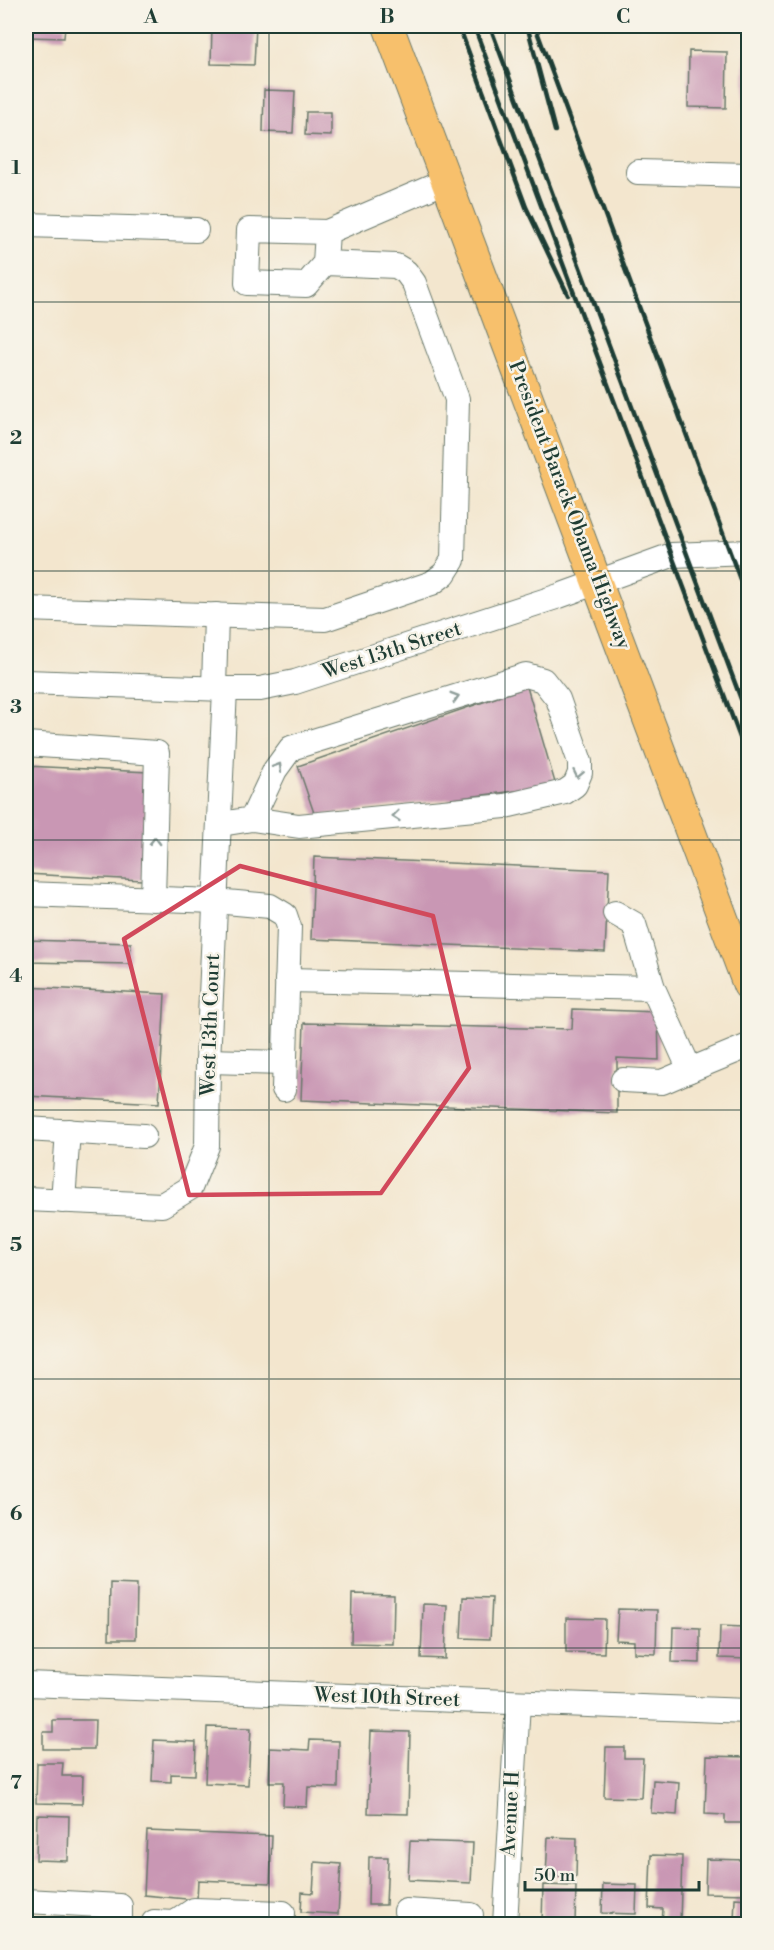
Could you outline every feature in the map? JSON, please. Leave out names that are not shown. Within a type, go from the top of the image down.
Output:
[{"type":"main road","name":"President Barack Obama Highway","points":[[388,26],[748,985]]},
{"type":"street","points":[[638,172],[748,175]]},
{"type":"street","points":[[327,232],[326,263],[306,285],[247,283],[249,230],[327,232],[446,181]]},
{"type":"street","points":[[26,225],[196,230]]},
{"type":"street","points":[[26,609],[326,619],[432,583],[444,574],[453,560],[457,399],[414,283],[406,272],[396,266],[326,263]]},
{"type":"street","name":"West 13th Street","points":[[26,682],[260,689],[295,682],[598,583],[634,567],[672,555],[748,552]]},
{"type":"street","name":"West 13th Court","points":[[26,1199],[162,1205],[190,1188],[207,1146],[208,1061],[221,824],[216,615]]},
{"type":"street","points":[[221,824],[252,819],[298,826],[505,806],[565,792],[575,785],[580,773],[580,762],[558,699],[543,680],[526,675],[291,748],[275,770],[252,819]]},
{"type":"street","points":[[26,744],[157,753],[153,899]]},
{"type":"street","points":[[26,894],[215,901],[270,906],[285,915],[289,927],[284,1089]]},
{"type":"street","points":[[615,913],[634,924],[653,988],[690,1070]]},
{"type":"street","points":[[287,980],[653,988]]},
{"type":"street","points":[[623,1080],[662,1082],[748,1046]]},
{"type":"street","points":[[208,1061],[284,1063]]},
{"type":"street","points":[[26,1129],[144,1136]]},
{"type":"street","points":[[63,1201],[68,1131]]},
{"type":"street","name":"West 10th Street","points":[[26,1684],[748,1710]]},
{"type":"street","name":"Avenue H","points":[[505,1924],[518,1703]]},
{"type":"street","points":[[26,1901],[120,1906],[120,1924]]},
{"type":"street","points":[[154,1924],[175,1923],[194,1910],[283,1913],[282,1924]]},
{"type":"street","points":[[406,1911],[438,1919],[471,1915]]},
{"type":"highlighted area","points":[[240,866],[433,916],[469,1068],[381,1193],[189,1195],[124,939]]},
{"type":"building","points":[[26,26],[65,26],[64,38],[26,37]]},
{"type":"building","points":[[212,26],[256,26],[254,65],[211,64]]},
{"type":"building","points":[[689,51],[727,52],[726,108],[688,107]]},
{"type":"building","points":[[745,53],[748,53],[748,111],[744,111]]},
{"type":"building","points":[[264,90],[295,91],[293,133],[263,132]]},
{"type":"building","points":[[306,112],[331,112],[331,136],[305,135]]},
{"type":"building","points":[[527,687],[556,786],[315,816],[298,766]]},
{"type":"building","points":[[26,766],[148,772],[142,880],[26,874]]},
{"type":"building","points":[[314,857],[609,870],[605,952],[311,939]]},
{"type":"building","points":[[26,940],[131,943],[130,964],[26,962]]},
{"type":"building","points":[[26,987],[165,994],[159,1103],[26,1096]]},
{"type":"building","points":[[573,1009],[658,1012],[659,1060],[617,1058],[617,1113],[301,1100],[304,1023],[572,1029]]},
{"type":"building","points":[[110,1583],[137,1584],[136,1639],[109,1639]]},
{"type":"building","points":[[352,1594],[394,1595],[393,1644],[351,1643]]},
{"type":"building","points":[[463,1597],[492,1598],[490,1639],[461,1638]]},
{"type":"building","points":[[423,1604],[447,1605],[445,1659],[421,1658]]},
{"type":"building","points":[[618,1609],[657,1610],[656,1654],[634,1653],[634,1641],[616,1640]]},
{"type":"building","points":[[744,1616],[748,1617],[748,1659],[719,1658],[720,1626],[744,1627]]},
{"type":"building","points":[[566,1618],[605,1619],[604,1653],[566,1652]]},
{"type":"building","points":[[673,1627],[700,1628],[700,1663],[672,1662]]},
{"type":"building","points":[[53,1720],[95,1720],[94,1749],[43,1749],[43,1732],[53,1732]]},
{"type":"building","points":[[207,1727],[251,1728],[248,1785],[205,1783]]},
{"type":"building","points":[[371,1731],[410,1732],[408,1814],[368,1813]]},
{"type":"building","points":[[154,1740],[196,1742],[195,1775],[171,1774],[171,1782],[152,1781]]},
{"type":"building","points":[[310,1740],[339,1741],[338,1788],[308,1787],[307,1807],[283,1806],[284,1782],[269,1782],[270,1748],[309,1750]]},
{"type":"building","points":[[606,1747],[624,1747],[624,1758],[643,1758],[641,1798],[604,1797]]},
{"type":"building","points":[[707,1756],[748,1757],[747,1823],[725,1823],[725,1815],[705,1814]]},
{"type":"building","points":[[37,1763],[63,1763],[62,1776],[83,1776],[82,1804],[36,1803]]},
{"type":"building","points":[[653,1780],[679,1782],[677,1815],[651,1813]]},
{"type":"building","points":[[37,1815],[69,1816],[68,1861],[36,1860]]},
{"type":"building","points":[[147,1831],[272,1836],[270,1883],[198,1880],[197,1900],[144,1895]]},
{"type":"building","points":[[548,1837],[577,1838],[576,1877],[546,1876]]},
{"type":"building","points":[[410,1841],[473,1843],[471,1883],[408,1880]]},
{"type":"building","points":[[651,1855],[682,1856],[680,1924],[662,1924],[663,1909],[649,1908]]},
{"type":"building","points":[[369,1857],[388,1857],[386,1905],[368,1905]]},
{"type":"building","points":[[706,1859],[748,1860],[748,1894],[705,1893]]},
{"type":"building","points":[[315,1862],[341,1864],[338,1914],[301,1912],[302,1892],[313,1893]]},
{"type":"building","points":[[603,1884],[637,1885],[636,1914],[602,1913]]},
{"type":"building","points":[[543,1885],[576,1886],[575,1924],[542,1924]]},
{"type":"building","points":[[735,1898],[748,1899],[748,1922],[734,1921]]},
{"type":"railway","points":[[459,26],[526,207],[568,295]]},
{"type":"railway","points":[[474,26],[748,759]]},
{"type":"railway","points":[[490,26],[748,718]]},
{"type":"railway","points":[[535,26],[748,601]]},
{"type":"railway","points":[[528,29],[555,131]]}]
